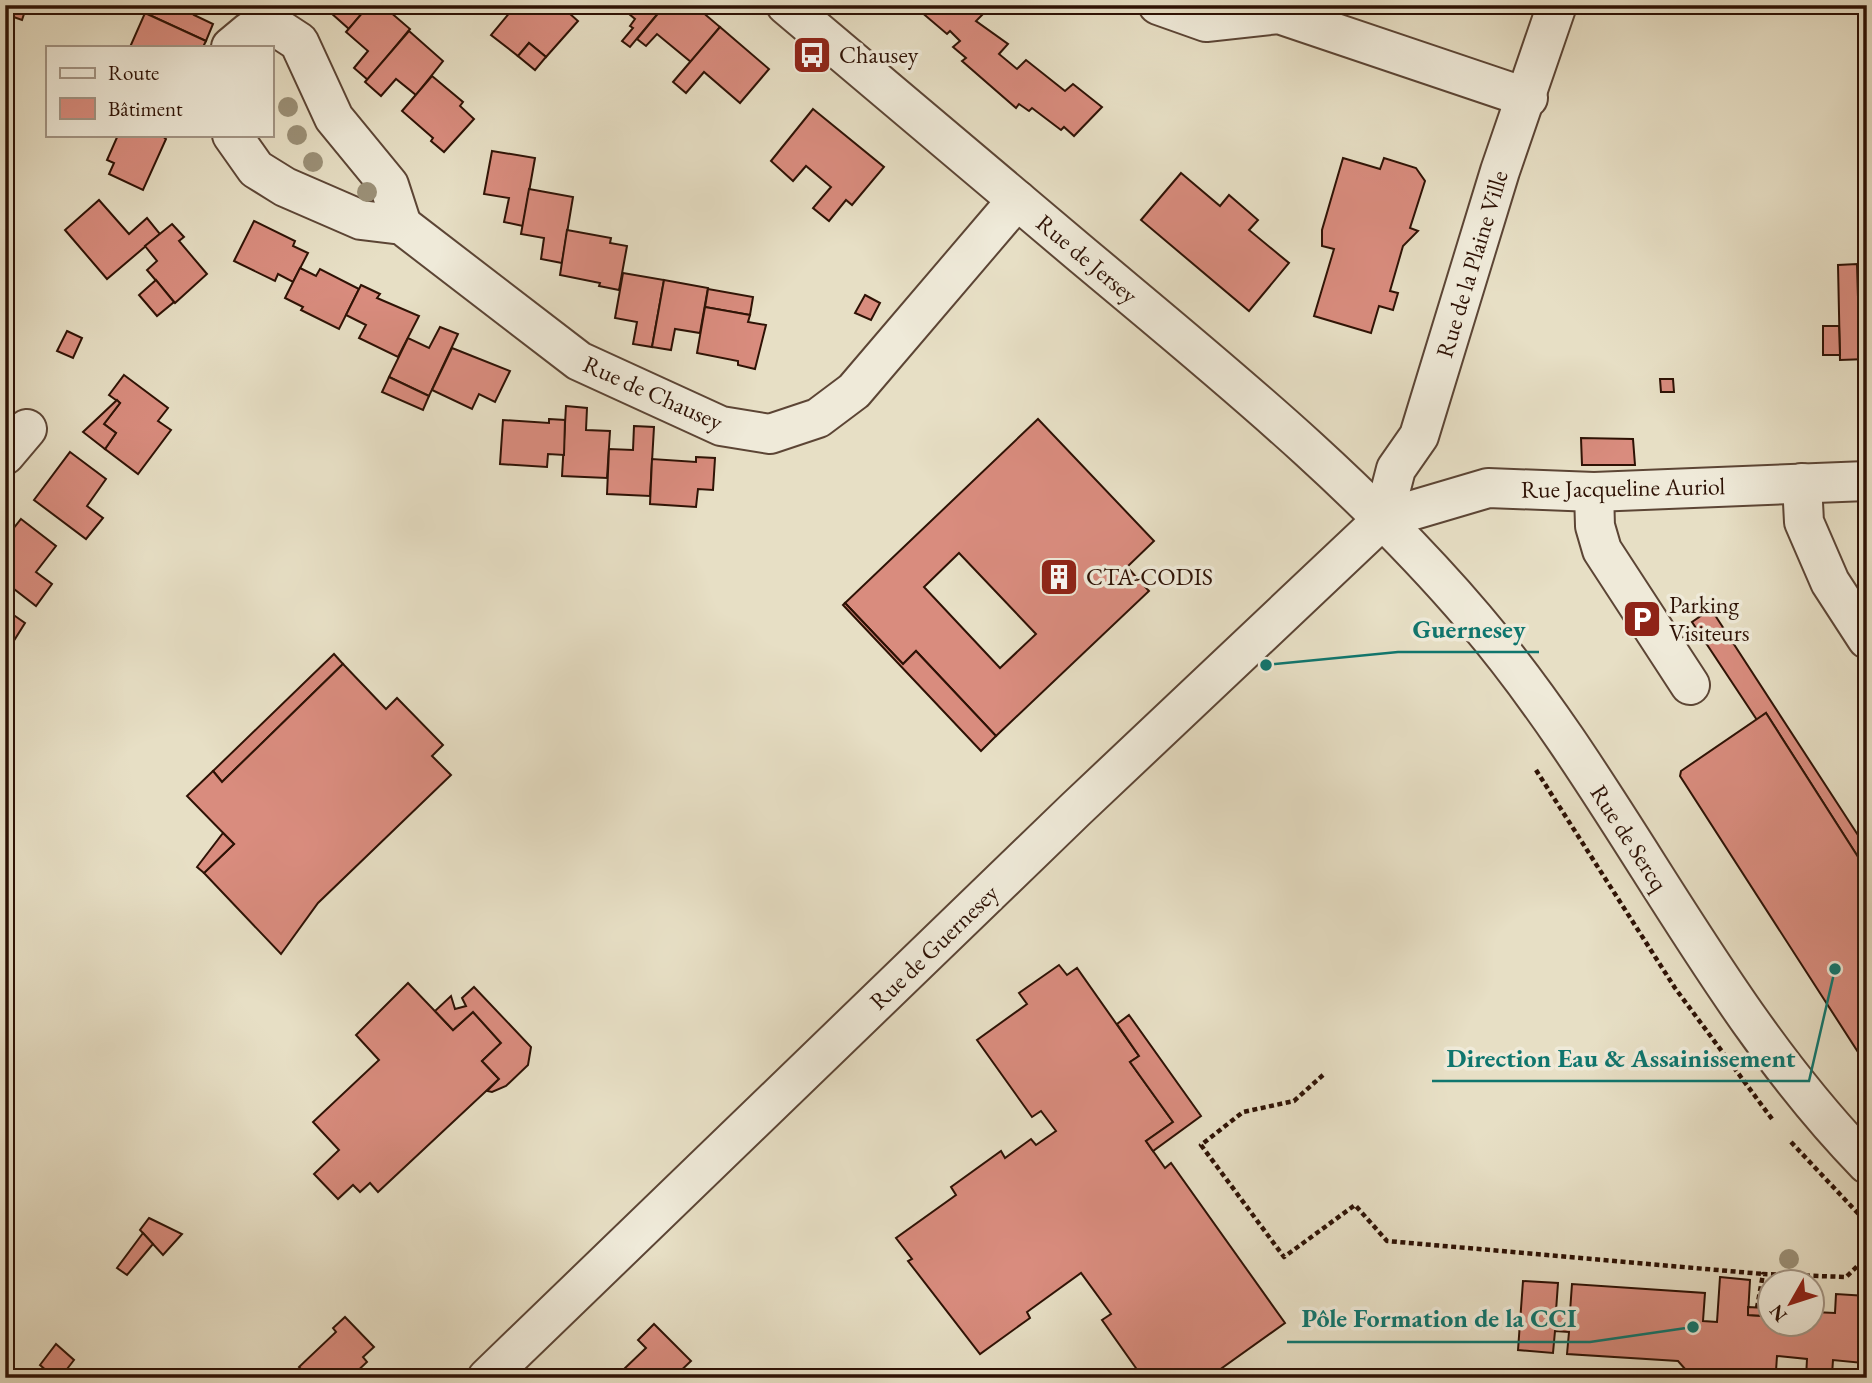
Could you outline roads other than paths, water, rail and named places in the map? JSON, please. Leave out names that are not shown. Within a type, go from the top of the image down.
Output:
[{"type":"street","name":"Rue de Jersey","points":[[786,5],[1298,436],[1382,519]]},
{"type":"street","points":[[1158,5],[1206,22],[1281,9],[1528,97]]},
{"type":"street","name":"Rue de la Plaine Ville","points":[[1382,519],[1396,469],[1419,436],[1500,171],[1528,97],[1557,5]]},
{"type":"street","points":[[232,46],[249,32],[274,25],[299,42],[334,118],[389,185],[402,225],[361,220],[285,187],[256,169],[233,136]]},
{"type":"street","name":"Rue de Chausey","points":[[402,225],[579,361],[721,426],[770,434],[818,418],[854,391],[1017,200]]},
{"type":"street","name":"Rue Jacqueline Auriol","points":[[1382,519],[1488,488],[1594,492],[1867,481]]},
{"type":"street","points":[[1802,483],[1804,522],[1830,582],[1867,639]]},
{"type":"street","points":[[1594,492],[1595,526],[1602,550],[1690,685]]},
{"type":"street","name":"Rue de Sercq","points":[[1382,519],[1473,616],[1536,696],[1729,992],[1799,1085],[1867,1164]]},
{"type":"street","name":"Rue de Guernesey","points":[[502,1373],[1076,809],[1382,519]]},
{"type":"place","name":"Chausey","points":[[812,55]]},
{"type":"place","name":"CTA-CODIS","points":[[1059,577]]},
{"type":"place","name":"Parking Visiteurs","points":[[1642,619]]},
{"type":"place","name":"Guernesey","points":[[1266,665]]},
{"type":"place","name":"Direction Eau & Assainissement","points":[[1835,969]]},
{"type":"place","name":"Pôle Formation de la CCI","points":[[1693,1327]]}]
